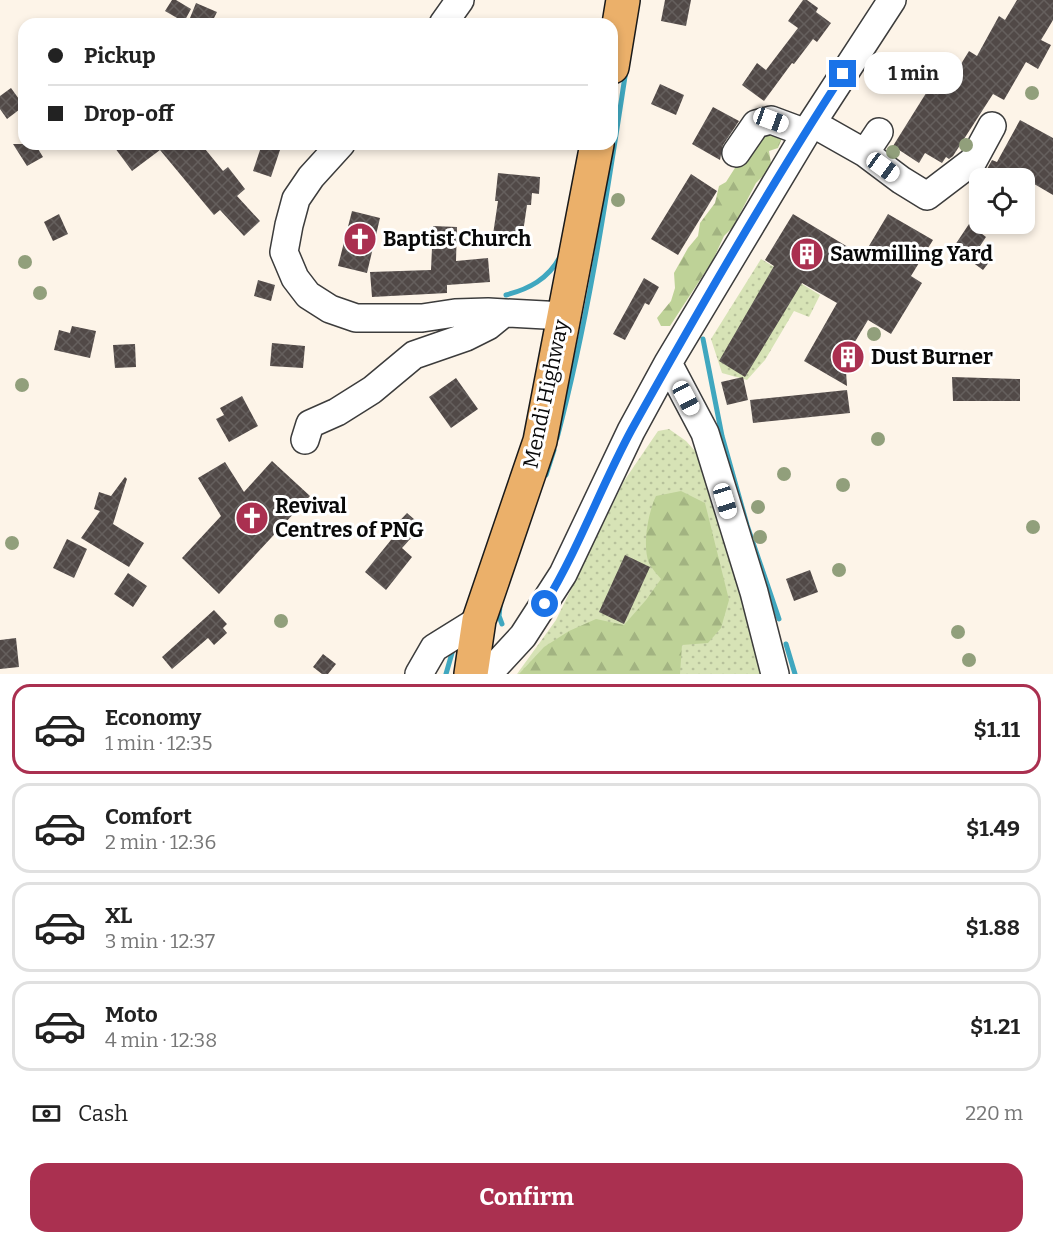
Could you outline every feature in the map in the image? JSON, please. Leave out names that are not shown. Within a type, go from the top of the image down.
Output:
[{"type":"main road","points":[[618,31],[623,0]]},
{"type":"main road","name":"Mendi Highway","points":[[471,674],[479,620],[540,441],[596,150]]},
{"type":"street","points":[[448,18],[460,0]]},
{"type":"street","points":[[488,674],[523,636],[563,574],[631,431],[668,363],[809,128],[892,0]]},
{"type":"street","points":[[736,153],[756,124],[771,120],[809,128],[872,143],[901,180],[927,196],[973,161],[992,126]]},
{"type":"street","points":[[336,150],[311,177],[296,199],[289,225],[284,252],[295,278],[308,295],[330,309],[356,318],[422,318],[455,313],[564,316]]},
{"type":"street","points":[[305,440],[310,424],[337,412],[372,390],[414,355],[488,326],[504,313]]},
{"type":"street","points":[[668,363],[705,433],[754,592],[775,674]]},
{"type":"street","points":[[631,431],[660,411],[669,410],[678,411],[705,433]]},
{"type":"street","points":[[419,674],[434,648],[454,638],[479,620]]},
{"type":"green space","points":[[767,131],[782,138],[778,148],[769,151],[771,163],[756,183],[733,227],[724,236],[713,260],[670,326],[661,326],[657,318],[671,301],[675,288],[674,273],[688,248],[698,236],[700,223],[715,203],[719,186],[726,182],[740,160]]},
{"type":"green space","points":[[761,259],[820,295],[809,317],[794,311],[765,360],[747,380],[722,373],[711,339]]},
{"type":"green space","points":[[669,429],[686,441],[705,462],[766,674],[517,674],[556,620],[624,481],[658,431]]},
{"type":"green space","points":[[681,491],[705,503],[729,600],[721,628],[708,643],[682,645],[680,674],[519,674],[544,647],[569,631],[596,619],[624,625],[661,579],[649,563],[646,548],[648,520],[656,496]]},
{"type":"building","points":[[172,0],[191,9],[186,18],[177,18],[165,11]]},
{"type":"building","points":[[665,0],[691,0],[686,26],[661,21]]},
{"type":"building","points":[[803,0],[807,0],[818,8],[816,12],[831,23],[817,42],[813,39],[794,64],[792,63],[764,101],[742,85],[757,63],[766,70],[798,28],[788,21]]},
{"type":"building","points":[[1017,0],[1053,0],[1053,20],[1041,40],[1051,45],[1038,69],[1026,62],[1004,100],[993,94],[953,156],[949,159],[946,157],[942,163],[925,153],[919,163],[893,146],[938,74],[950,82],[969,51],[977,56],[999,16],[1005,20]]},
{"type":"building","points":[[196,3],[217,12],[214,18],[190,18]]},
{"type":"building","points":[[660,84],[684,95],[676,115],[651,104]]},
{"type":"building","points":[[11,88],[18,98],[18,111],[7,119],[0,109],[0,96]]},
{"type":"building","points":[[713,107],[739,121],[723,145],[720,160],[692,144]]},
{"type":"building","points":[[1020,120],[1053,138],[1053,195],[1035,184],[1035,168],[988,168],[992,160],[997,162]]},
{"type":"building","points":[[13,144],[18,144],[18,150],[39,150],[43,157],[27,166]]},
{"type":"building","points":[[116,150],[160,150],[132,171]]},
{"type":"building","points":[[160,150],[206,150],[223,171],[228,167],[245,189],[237,196],[260,221],[244,236],[220,210],[214,215]]},
{"type":"building","points":[[260,150],[280,150],[271,177],[253,171]]},
{"type":"building","points":[[498,173],[540,177],[539,194],[532,193],[531,205],[527,205],[521,246],[492,241],[498,201],[495,201]]},
{"type":"building","points":[[691,174],[717,191],[678,255],[651,239]]},
{"type":"building","name":"Baptist Church","points":[[352,211],[380,218],[367,273],[338,266]]},
{"type":"building","points":[[59,214],[68,234],[53,241],[44,222]]},
{"type":"building","points":[[793,214],[863,256],[888,214],[933,240],[911,276],[922,283],[891,334],[868,320],[853,345],[860,358],[857,366],[846,371],[847,386],[804,361],[837,303],[802,283],[745,377],[719,361],[774,266],[765,260]]},
{"type":"building","points":[[969,224],[969,234],[982,234],[986,237],[980,246],[994,256],[983,270],[953,248]]},
{"type":"building","points":[[433,226],[457,227],[456,261],[488,258],[490,282],[447,285],[447,293],[372,297],[370,272],[431,270]]},
{"type":"building","points":[[644,278],[659,287],[649,305],[645,303],[625,340],[613,334]]},
{"type":"building","points":[[258,280],[275,285],[271,301],[254,296]]},
{"type":"building","points":[[72,326],[96,331],[90,358],[54,350],[59,330],[70,333]]},
{"type":"building","points":[[272,343],[305,346],[303,368],[270,366]]},
{"type":"building","points":[[135,344],[136,367],[115,368],[113,345]]},
{"type":"building","points":[[743,377],[748,400],[727,405],[721,382]]},
{"type":"building","points":[[952,377],[1020,379],[1020,401],[953,401]]},
{"type":"building","points":[[456,378],[478,409],[451,428],[429,397]]},
{"type":"building","points":[[847,390],[850,413],[753,423],[750,400]]},
{"type":"building","points":[[242,396],[258,426],[229,442],[216,419],[224,415],[220,408]]},
{"type":"building","points":[[272,461],[310,496],[219,594],[182,558],[221,516],[198,478],[225,462],[244,492]]},
{"type":"building","points":[[125,477],[127,479],[113,524],[144,543],[129,567],[81,538],[100,511],[94,509],[99,492],[111,496]]},
{"type":"building","points":[[407,513],[422,526],[402,548],[412,557],[386,590],[365,572],[395,535],[390,531]]},
{"type":"building","points":[[67,539],[87,549],[74,578],[53,568]]},
{"type":"building","points":[[625,555],[650,567],[624,624],[599,612]]},
{"type":"building","points":[[810,570],[818,592],[794,601],[786,579]]},
{"type":"building","points":[[128,573],[147,586],[133,607],[114,594]]},
{"type":"building","points":[[214,610],[227,624],[223,628],[227,633],[214,645],[208,638],[172,669],[162,657]]},
{"type":"building","points":[[16,638],[19,667],[0,669],[0,640]]},
{"type":"building","points":[[323,654],[336,664],[328,674],[322,674],[313,667]]},
{"type":"waterway","points":[[618,121],[626,70]]},
{"type":"waterway","points":[[557,438],[588,301],[613,150]]},
{"type":"waterway","points":[[506,295],[537,282],[550,271],[560,257]]},
{"type":"waterway","points":[[703,339],[722,436],[747,525],[779,619]]},
{"type":"waterway","points":[[546,475],[554,450]]},
{"type":"waterway","points":[[500,606],[499,616],[502,624]]},
{"type":"waterway","points":[[786,644],[795,674]]},
{"type":"waterway","points":[[446,674],[452,653]]},
{"type":"place","name":"Baptist Church","points":[[360,239]]},
{"type":"place","name":"Sawmilling Yard","points":[[807,254]]},
{"type":"place","name":"Dust Burner","points":[[848,357]]},
{"type":"place","name":"Revival Centres of PNG","points":[[252,518]]},
{"type":"route","points":[[545,604],[563,574],[631,431],[668,363],[746,230],[843,74]]}]
